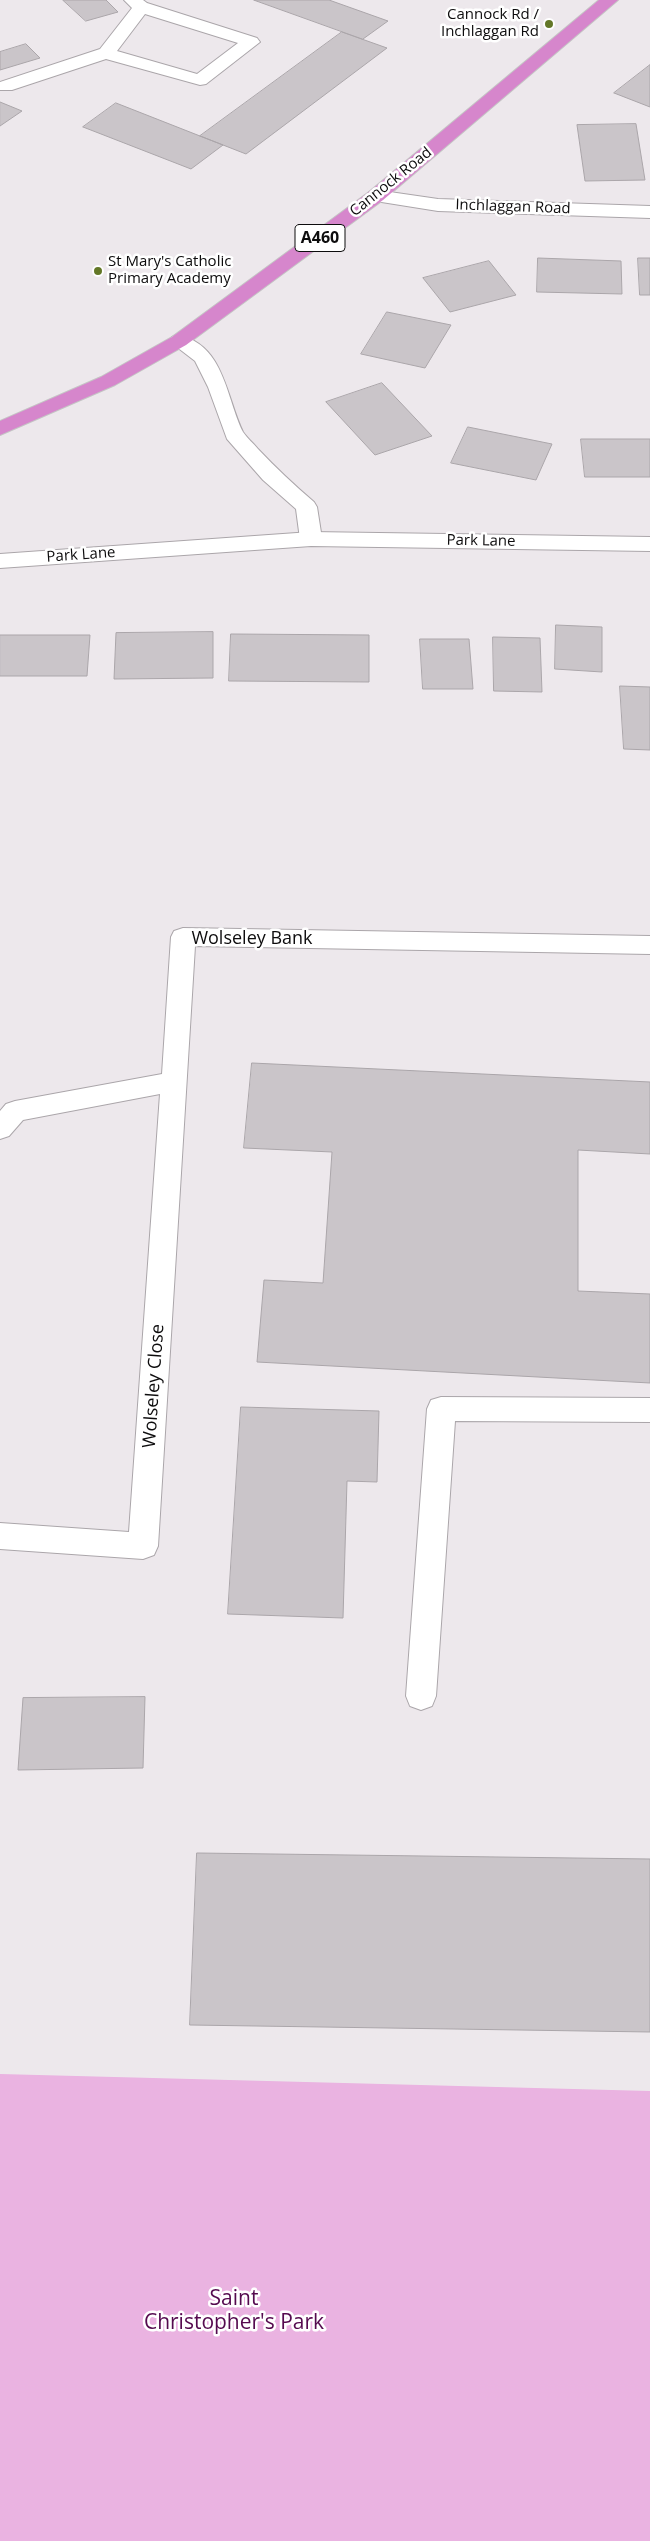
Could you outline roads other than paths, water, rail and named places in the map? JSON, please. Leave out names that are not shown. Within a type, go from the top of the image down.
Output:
[{"type":"highway","name":"Cannock Road","points":[[0,429],[108,381],[179,341],[376,196],[609,0]]},
{"type":"street","points":[[6,86],[106,53],[200,80],[251,42],[137,4],[106,53]]},
{"type":"street","name":"Inchlaggan Road","points":[[376,196],[438,205],[650,212]]},
{"type":"street","points":[[179,341],[203,358],[218,387],[234,435],[270,475],[306,507],[311,539]]},
{"type":"street","name":"Park Lane","points":[[0,561],[311,539],[650,544]]},
{"type":"street","name":"Wolseley Bank","points":[[174,1082],[183,936],[650,945]]},
{"type":"street","points":[[0,1129],[15,1111],[174,1082]]},
{"type":"street","name":"Wolseley Close","points":[[0,1536],[143,1546],[174,1082]]},
{"type":"street","points":[[421,1696],[441,1409],[650,1410]]},
{"type":"place","name":"Cannock Rd / Inchlaggan Rd","points":[[549,24]]},
{"type":"place","name":"St Mary's Catholic Primary Academy","points":[[98,271]]},
{"type":"park label","name":"Saint Christopher's Park","points":[[234,2311]]}]
